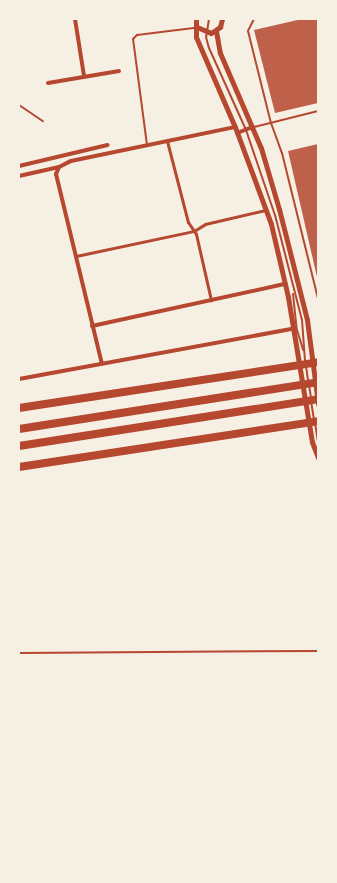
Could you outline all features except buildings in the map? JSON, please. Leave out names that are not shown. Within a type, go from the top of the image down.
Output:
[{"type":"highway","points":[[19,408],[318,362]]},
{"type":"highway","points":[[19,429],[318,382]]},
{"type":"highway","points":[[19,446],[318,399]]},
{"type":"highway","points":[[19,467],[318,421]]},
{"type":"street","points":[[75,19],[84,76]]},
{"type":"street","points":[[196,19],[196,37],[236,130],[266,209],[285,284],[295,349],[316,441],[318,458]]},
{"type":"street","points":[[223,20],[216,31],[220,53],[253,127],[266,164],[286,235],[307,320],[309,346],[318,404]]},
{"type":"street","points":[[197,27],[206,32],[216,31]]},
{"type":"street","points":[[48,83],[119,71]]},
{"type":"street","points":[[19,176],[59,167],[71,161],[223,129],[246,130],[253,127]]},
{"type":"street","points":[[167,141],[188,222],[194,232],[211,300]]},
{"type":"street","points":[[19,166],[108,145]]},
{"type":"street","points":[[59,167],[56,174],[102,364]]},
{"type":"street","points":[[76,256],[194,232],[205,224],[266,209]]},
{"type":"street","points":[[92,326],[285,284]]},
{"type":"street","points":[[19,380],[292,329]]},
{"type":"lane","points":[[209,19],[206,32],[209,48],[246,130],[275,215],[302,325],[316,441]]},
{"type":"lane","points":[[254,19],[248,27],[248,31],[271,123],[282,153],[317,297]]},
{"type":"lane","points":[[147,145],[134,39],[138,35],[197,27]]},
{"type":"lane","points":[[19,105],[43,120]]},
{"type":"lane","points":[[253,127],[318,111]]},
{"type":"lane","points":[[294,293],[296,330],[304,351]]},
{"type":"lane","points":[[19,653],[318,652]]}]
